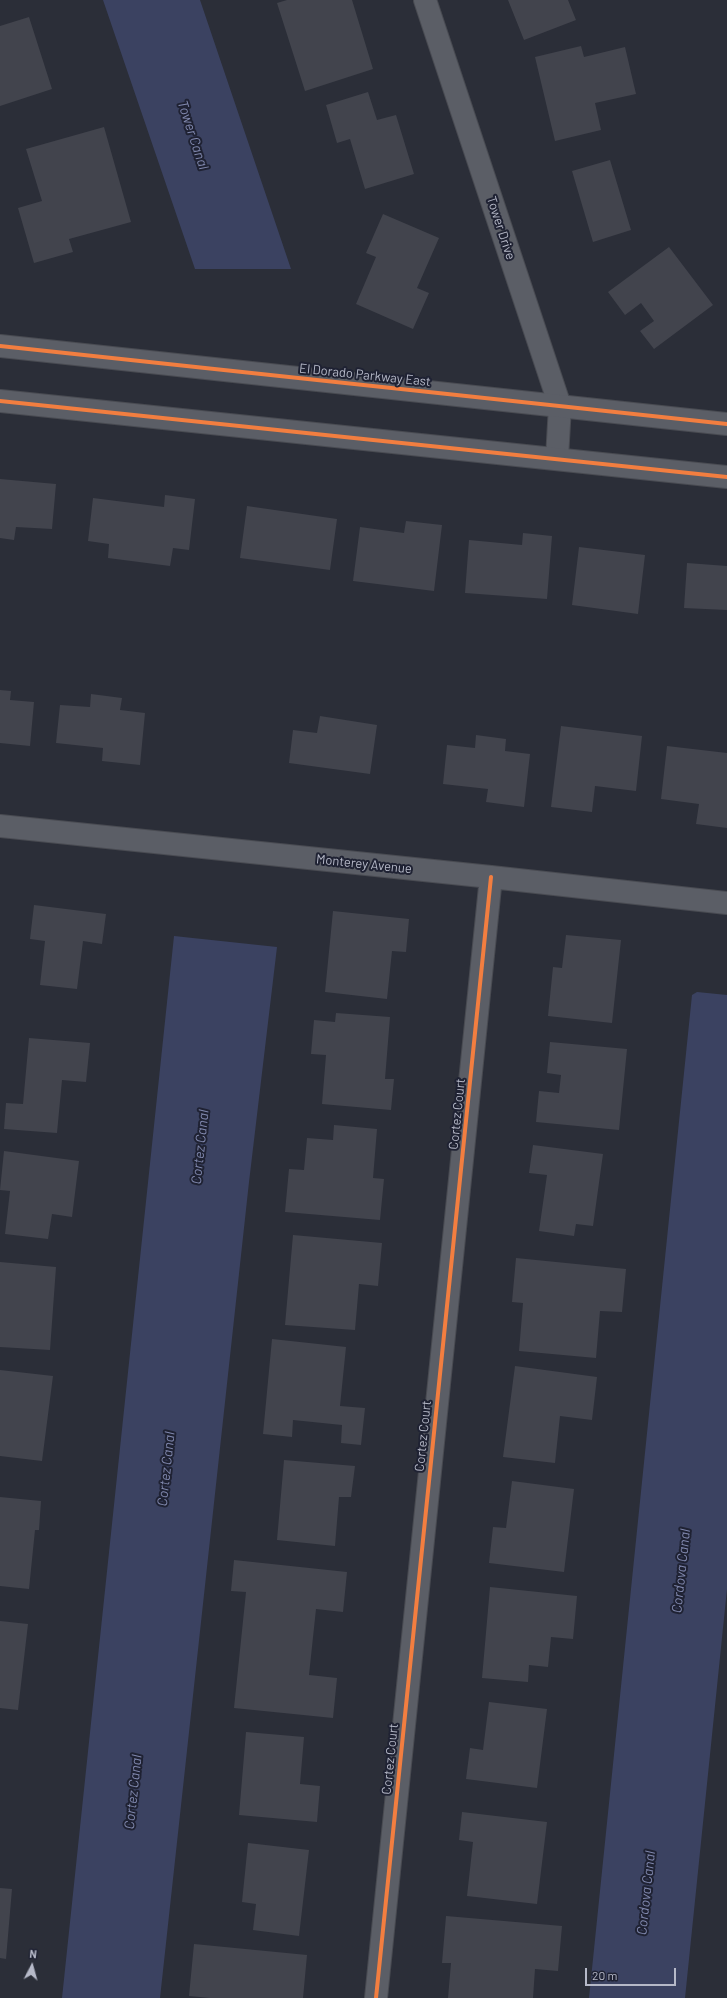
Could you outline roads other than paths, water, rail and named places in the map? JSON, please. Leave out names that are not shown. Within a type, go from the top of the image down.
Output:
[{"type":"street","name":"Tower Drive","points":[[425,0],[560,406],[557,458]]},
{"type":"street","name":"El Dorado Parkway East","points":[[0,346],[727,424]]},
{"type":"street","points":[[0,401],[557,458],[727,477]]},
{"type":"street","name":"Monterey Avenue","points":[[0,826],[727,903]]},
{"type":"street","name":"Cortez Court","points":[[376,1998],[491,877]]},
{"type":"water","name":"Tower Canal","points":[[103,0],[200,0],[291,269],[195,269]]},
{"type":"water","name":"Cortez Canal","points":[[174,936],[277,947],[249,1182],[160,1998],[62,1998]]},
{"type":"water","name":"Cordova Canal","points":[[697,992],[727,995],[727,1589],[685,1998],[589,1998],[692,995]]}]
